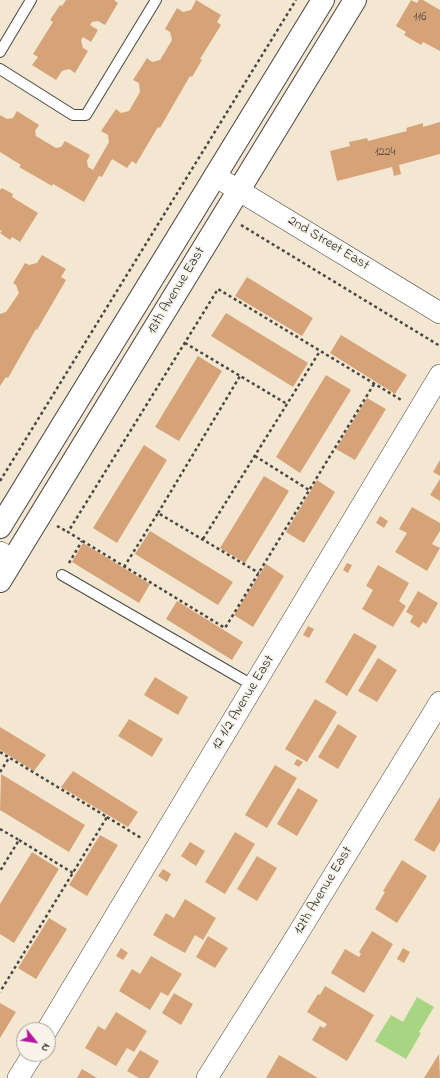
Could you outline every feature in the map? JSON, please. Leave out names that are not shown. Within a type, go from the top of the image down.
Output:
[{"type":"main road","name":"13th Avenue East","points":[[0,527],[323,0]]},
{"type":"main road","name":"13th Avenue East","points":[[0,581],[6,556],[239,190],[355,0]]},
{"type":"street","name":"2nd Street East","points":[[215,176],[440,312]]},
{"type":"street","name":"12 1/2 Avenue East","points":[[52,1022],[440,375]]},
{"type":"street","name":"12th Avenue East","points":[[207,1078],[289,948],[440,702]]},
{"type":"street","points":[[18,1078],[28,1062]]},
{"type":"lane","points":[[0,52],[32,0]]},
{"type":"lane","points":[[0,69],[73,115],[86,116],[156,0]]},
{"type":"lane","points":[[62,575],[254,686]]},
{"type":"path","points":[[0,481],[296,0]]},
{"type":"path","points":[[241,225],[440,346]]},
{"type":"path","points":[[68,532],[218,289],[419,410]]},
{"type":"path","points":[[185,343],[287,404]]},
{"type":"path","points":[[203,539],[320,351]]},
{"type":"path","points":[[124,567],[240,376]]},
{"type":"path","points":[[57,526],[225,628],[374,384]]},
{"type":"path","points":[[255,456],[309,490]]},
{"type":"path","points":[[158,512],[259,573]]},
{"type":"path","points":[[62,575],[82,541]]},
{"type":"path","points":[[0,752],[145,840]]},
{"type":"path","points":[[0,772],[9,758]]},
{"type":"path","points":[[0,992],[107,817]]},
{"type":"path","points":[[0,829],[73,873]]},
{"type":"path","points":[[0,871],[19,840]]},
{"type":"green space","points":[[417,997],[434,1007],[419,1032],[421,1033],[406,1059],[375,1041],[391,1015],[403,1022]]},
{"type":"building","points":[[66,0],[114,0],[118,3],[105,25],[98,21],[92,22],[90,25],[98,30],[91,42],[83,37],[81,40],[83,48],[88,51],[75,73],[69,69],[62,71],[56,80],[32,65],[38,57],[33,54],[53,22],[50,20],[60,5],[62,6]]},
{"type":"building","points":[[196,0],[221,15],[217,22],[221,25],[200,59],[202,60],[192,77],[190,76],[160,128],[158,127],[136,164],[132,161],[127,168],[112,159],[102,177],[99,176],[84,202],[19,167],[21,165],[0,152],[0,115],[7,119],[13,118],[17,111],[39,125],[35,131],[36,136],[56,148],[61,147],[65,141],[90,155],[87,161],[88,167],[93,170],[109,142],[108,135],[101,131],[116,109],[121,113],[129,111],[140,92],[139,83],[133,80],[147,58],[152,62],[160,60],[172,40],[170,32],[165,29],[177,8],[183,12],[191,10]]},
{"type":"building","points":[[411,0],[417,3],[419,0],[423,0],[440,10],[440,51],[423,42],[421,45],[404,35],[406,32],[396,26]]},
{"type":"building","points":[[440,122],[440,154],[399,165],[401,174],[394,176],[392,167],[337,181],[330,151],[350,146],[349,142],[367,138],[368,141],[407,131],[406,128],[423,123],[423,127]]},
{"type":"building","points":[[2,188],[13,194],[12,197],[38,213],[20,242],[12,237],[10,240],[0,233],[2,231],[0,230],[0,190]]},
{"type":"building","points":[[42,255],[66,269],[61,277],[66,280],[8,378],[6,377],[0,386],[0,314],[6,312],[19,293],[16,285],[13,283],[25,263],[29,265],[37,263]]},
{"type":"building","points":[[247,277],[313,318],[302,336],[235,296]]},
{"type":"building","points":[[226,313],[308,363],[293,387],[211,336]]},
{"type":"building","points":[[341,335],[407,375],[395,394],[330,353]]},
{"type":"building","points":[[198,356],[222,371],[179,441],[155,427]]},
{"type":"building","points":[[326,375],[351,390],[300,473],[276,457]]},
{"type":"building","points":[[367,398],[386,409],[355,460],[336,449]]},
{"type":"building","points":[[144,445],[167,460],[117,543],[93,528]]},
{"type":"building","points":[[440,460],[440,476],[433,472]]},
{"type":"building","points":[[264,476],[289,491],[245,563],[220,548]]},
{"type":"building","points":[[440,479],[440,501],[430,495]]},
{"type":"building","points":[[317,480],[335,492],[304,543],[286,532]]},
{"type":"building","points":[[412,507],[440,523],[440,531],[432,544],[440,548],[427,571],[395,552],[407,533],[399,529]]},
{"type":"building","points":[[380,516],[388,521],[384,528],[376,523]]},
{"type":"building","points":[[150,531],[233,582],[218,605],[135,554]]},
{"type":"building","points":[[83,543],[150,584],[139,603],[72,562]]},
{"type":"building","points":[[347,563],[352,565],[348,573],[343,570]]},
{"type":"building","points":[[266,564],[284,576],[253,627],[234,615]]},
{"type":"building","points":[[378,565],[409,583],[399,601],[406,606],[393,627],[362,609],[373,590],[366,586]]},
{"type":"building","points":[[418,591],[438,603],[426,624],[423,622],[419,628],[410,622],[413,616],[406,612]]},
{"type":"building","points":[[177,601],[243,642],[232,660],[166,619]]},
{"type":"building","points":[[308,626],[314,629],[309,638],[303,635]]},
{"type":"building","points":[[354,633],[377,646],[347,696],[325,682]]},
{"type":"building","points":[[378,658],[397,670],[377,702],[358,691]]},
{"type":"building","points":[[155,677],[188,697],[178,715],[144,695]]},
{"type":"building","points":[[315,699],[337,712],[307,762],[285,749]]},
{"type":"building","points":[[129,719],[163,739],[152,757],[118,736]]},
{"type":"building","points":[[338,724],[357,736],[338,769],[318,757]]},
{"type":"building","points":[[0,727],[46,755],[34,771],[0,750]]},
{"type":"building","points":[[297,759],[303,762],[299,767],[294,764]]},
{"type":"building","points":[[275,765],[297,778],[267,828],[245,815]]},
{"type":"building","points":[[73,771],[138,812],[128,827],[61,787]]},
{"type":"building","points":[[1,774],[85,825],[69,852],[0,810]]},
{"type":"building","points":[[298,788],[318,800],[297,836],[277,824]]},
{"type":"building","points":[[440,797],[440,842],[434,852],[414,840]]},
{"type":"building","points":[[235,832],[255,844],[225,894],[205,882]]},
{"type":"building","points":[[100,835],[118,845],[87,896],[69,885]]},
{"type":"building","points":[[190,842],[205,851],[196,866],[181,856]]},
{"type":"building","points":[[32,852],[59,869],[14,943],[0,934],[0,904]]},
{"type":"building","points":[[257,856],[277,868],[257,901],[237,889]]},
{"type":"building","points":[[402,860],[427,876],[397,923],[375,909],[385,892],[383,891]]},
{"type":"building","points":[[163,869],[171,874],[167,882],[158,876]]},
{"type":"building","points":[[185,899],[216,918],[203,940],[195,935],[185,953],[153,935],[166,913],[174,918]]},
{"type":"building","points":[[49,918],[67,929],[36,979],[18,968]]},
{"type":"building","points":[[372,931],[393,944],[364,993],[331,973],[345,949],[359,957],[361,954],[359,952]]},
{"type":"building","points":[[208,936],[228,948],[215,968],[196,957]]},
{"type":"building","points":[[121,948],[128,953],[123,960],[116,956]]},
{"type":"building","points":[[403,948],[410,952],[404,963],[397,959]]},
{"type":"building","points":[[151,956],[182,974],[168,996],[161,992],[150,1010],[119,991],[132,969],[140,974]]},
{"type":"building","points":[[325,986],[374,1015],[347,1061],[312,1040],[320,1026],[324,1028],[327,1024],[307,1012],[318,994],[320,995]]},
{"type":"building","points":[[174,993],[193,1004],[181,1025],[162,1013]]},
{"type":"building","points":[[0,1003],[16,1012],[0,1038]]},
{"type":"building","points":[[116,1012],[147,1031],[134,1052],[127,1048],[116,1066],[85,1048],[98,1026],[105,1030]]},
{"type":"building","points":[[140,1050],[159,1061],[149,1078],[139,1078],[127,1071]]},
{"type":"building","points":[[439,1054],[440,1078],[424,1078]]},
{"type":"building","points":[[279,1055],[318,1078],[266,1078]]},
{"type":"building","points":[[82,1069],[97,1078],[77,1078]]}]
